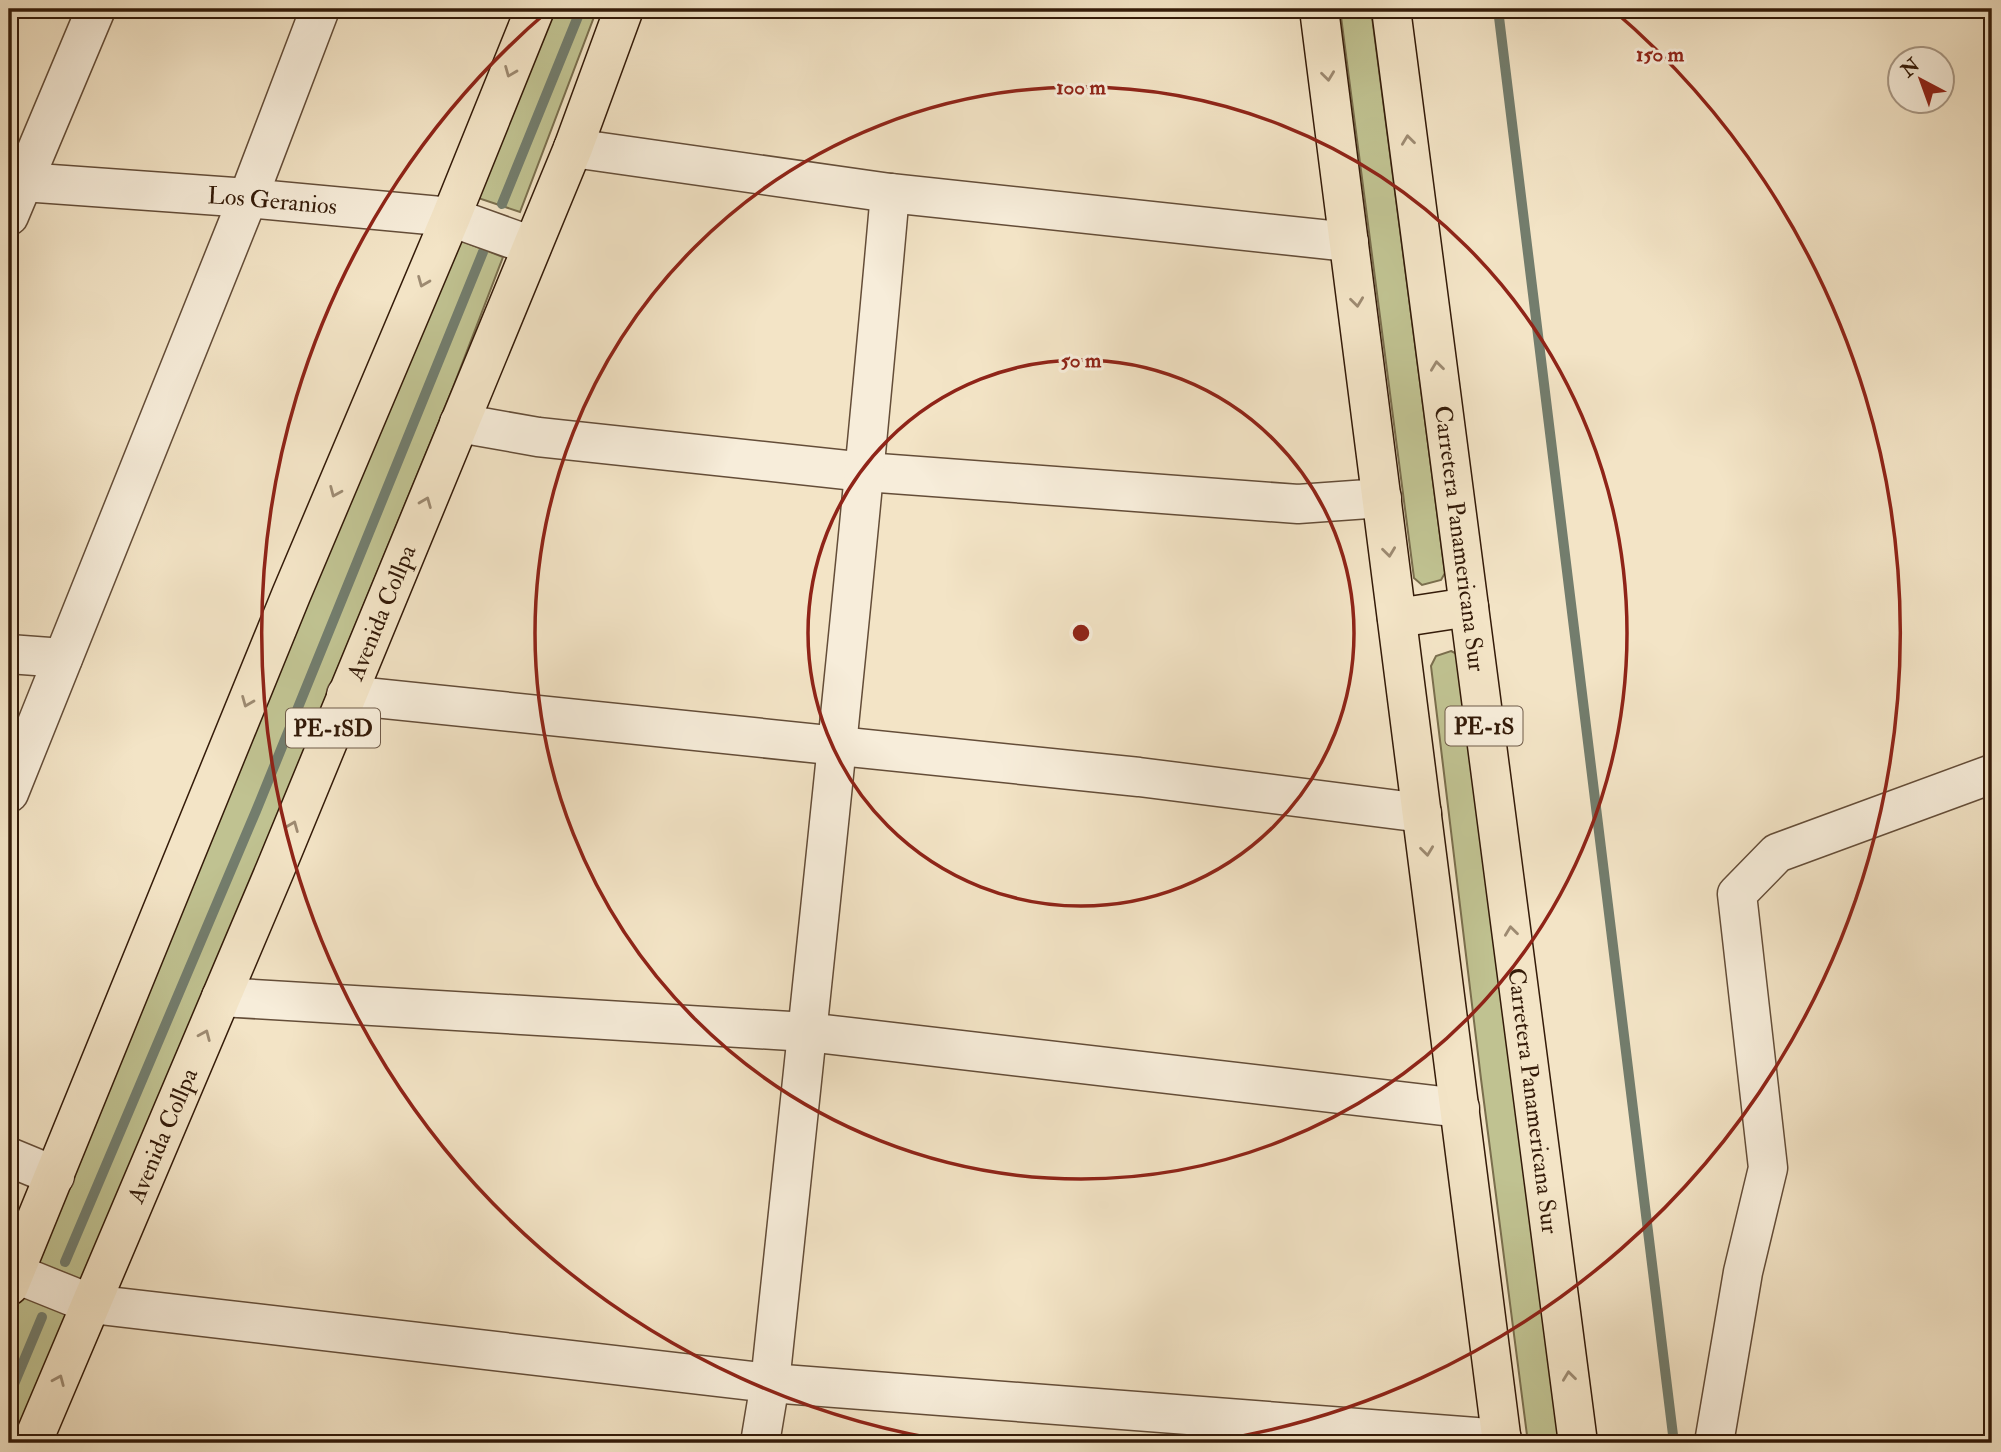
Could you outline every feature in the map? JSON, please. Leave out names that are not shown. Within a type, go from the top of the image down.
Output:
[{"type":"highway","points":[[11,1280],[291,595],[451,218],[535,9]]},
{"type":"highway","name":"Avenida Collpa","points":[[32,1443],[221,997],[573,148],[624,9]]},
{"type":"highway","name":"PE-1S","points":[[1319,9],[1502,1441]]},
{"type":"highway","name":"Carretera Panamericana Sur","points":[[1391,9],[1578,1443]]},
{"type":"highway","points":[[1397,618],[1469,607]]},
{"type":"street","points":[[9,216],[16,181],[96,9]]},
{"type":"street","points":[[9,793],[248,198],[320,9]]},
{"type":"street","points":[[573,148],[890,192],[1349,242]]},
{"type":"street","name":"Los Geranios","points":[[16,181],[248,198],[451,218],[532,246]]},
{"type":"street","points":[[760,1443],[770,1383],[837,746],[890,192]]},
{"type":"street","points":[[459,423],[538,437],[865,472],[1298,504],[1382,498]]},
{"type":"street","points":[[9,654],[63,658]]},
{"type":"street","points":[[346,695],[1139,776],[1422,813]]},
{"type":"street","points":[[1714,1443],[1743,1272],[1769,1168],[1737,894],[1777,853],[1992,774]]},
{"type":"street","points":[[221,997],[807,1032],[1460,1108]]},
{"type":"street","points":[[9,1157],[55,1176]]},
{"type":"street","points":[[11,1280],[91,1304],[770,1383],[1502,1441]]},
{"type":"green space","points":[[550,9],[597,9],[520,212],[472,196]]},
{"type":"green space","points":[[1340,9],[1371,9],[1445,573],[1441,580],[1422,585],[1414,578]]},
{"type":"green space","points":[[454,238],[503,257],[452,390],[83,1288],[28,1266]]},
{"type":"green space","points":[[1451,651],[1463,657],[1561,1443],[1528,1443],[1431,666],[1436,656]]},
{"type":"green space","points":[[18,1292],[72,1316],[19,1443],[9,1443],[9,1313]]},
{"type":"waterway","points":[[502,204],[581,9]]},
{"type":"waterway","points":[[1498,9],[1674,1443]]},
{"type":"waterway","points":[[65,1262],[256,811],[483,252]]},
{"type":"waterway","points":[[9,1396],[42,1317]]},
{"type":"waterway","points":[[832,1443],[839,1440],[882,1443]]}]
